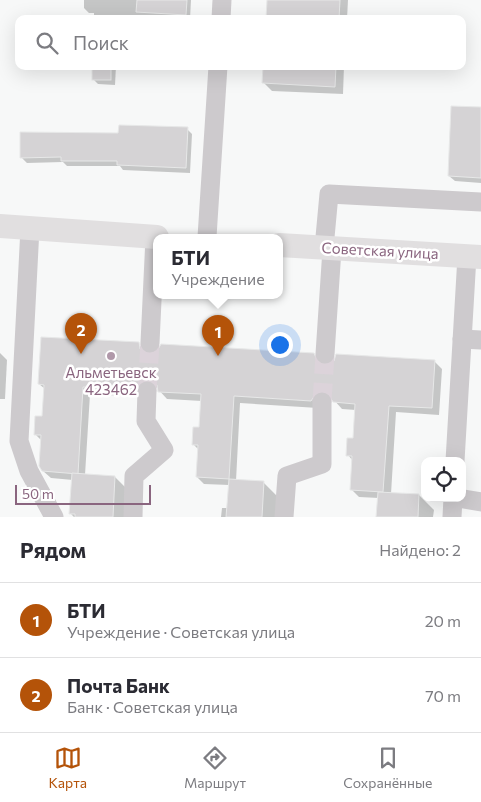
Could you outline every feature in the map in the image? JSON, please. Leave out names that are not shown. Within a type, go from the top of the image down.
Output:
[{"type":"main road","points":[[0,226],[153,237]]},
{"type":"main road","name":"Советская улица","points":[[283,245],[474,257]]},
{"type":"lane","points":[[221,15],[222,0]]},
{"type":"lane","points":[[207,234],[218,70]]},
{"type":"lane","points":[[325,354],[329,194],[481,202]]},
{"type":"lane","points":[[30,228],[19,441],[29,471],[54,517]]},
{"type":"lane","points":[[455,457],[462,339],[474,257]]},
{"type":"lane","points":[[150,343],[153,290]]},
{"type":"lane","points":[[462,339],[481,340]]},
{"type":"lane","points":[[133,517],[134,476],[164,450],[146,421],[147,391]]},
{"type":"lane","points":[[284,517],[287,476],[322,464],[322,402]]},
{"type":"lane","points":[[466,499],[481,502]]},
{"type":"lane","points":[[452,517],[453,502]]},
{"type":"building","points":[[137,0],[187,0],[186,15],[136,12]]},
{"type":"building","points":[[267,0],[340,0],[339,15],[266,15]]},
{"type":"building","points":[[92,70],[111,70],[111,80],[92,80]]},
{"type":"building","points":[[263,70],[336,70],[335,87],[262,83]]},
{"type":"building","points":[[451,106],[481,107],[481,178],[448,176]]},
{"type":"building","points":[[119,125],[188,127],[186,168],[117,165],[117,161],[61,161],[61,157],[20,158],[20,132],[118,133]]},
{"type":"building","points":[[41,337],[139,342],[140,349],[149,354],[156,353],[161,344],[314,353],[318,363],[325,365],[334,361],[336,354],[435,360],[432,408],[389,406],[383,492],[350,490],[352,456],[346,456],[347,438],[353,438],[355,404],[333,402],[327,392],[317,392],[311,401],[234,396],[229,479],[196,477],[198,445],[192,445],[193,427],[199,427],[201,394],[158,392],[157,385],[148,380],[141,381],[136,390],[83,387],[78,474],[42,471],[39,466],[41,435],[34,435],[35,416],[42,416],[44,385],[38,384]]},
{"type":"building","points":[[72,473],[115,476],[113,517],[75,517],[75,514],[69,514]]},
{"type":"building","points":[[229,479],[264,481],[262,517],[226,517]]},
{"type":"building","points":[[378,492],[419,494],[418,517],[376,517]]},
{"type":"tunnel","points":[[147,391],[150,343]]},
{"type":"tunnel","points":[[322,402],[325,354]]},
{"type":"place","name":"Почта Банк","points":[[81,354]]},
{"type":"place","name":"Альметьевск 423462","points":[[111,356]]},
{"type":"place","name":"БТИ","points":[[218,356]]}]
